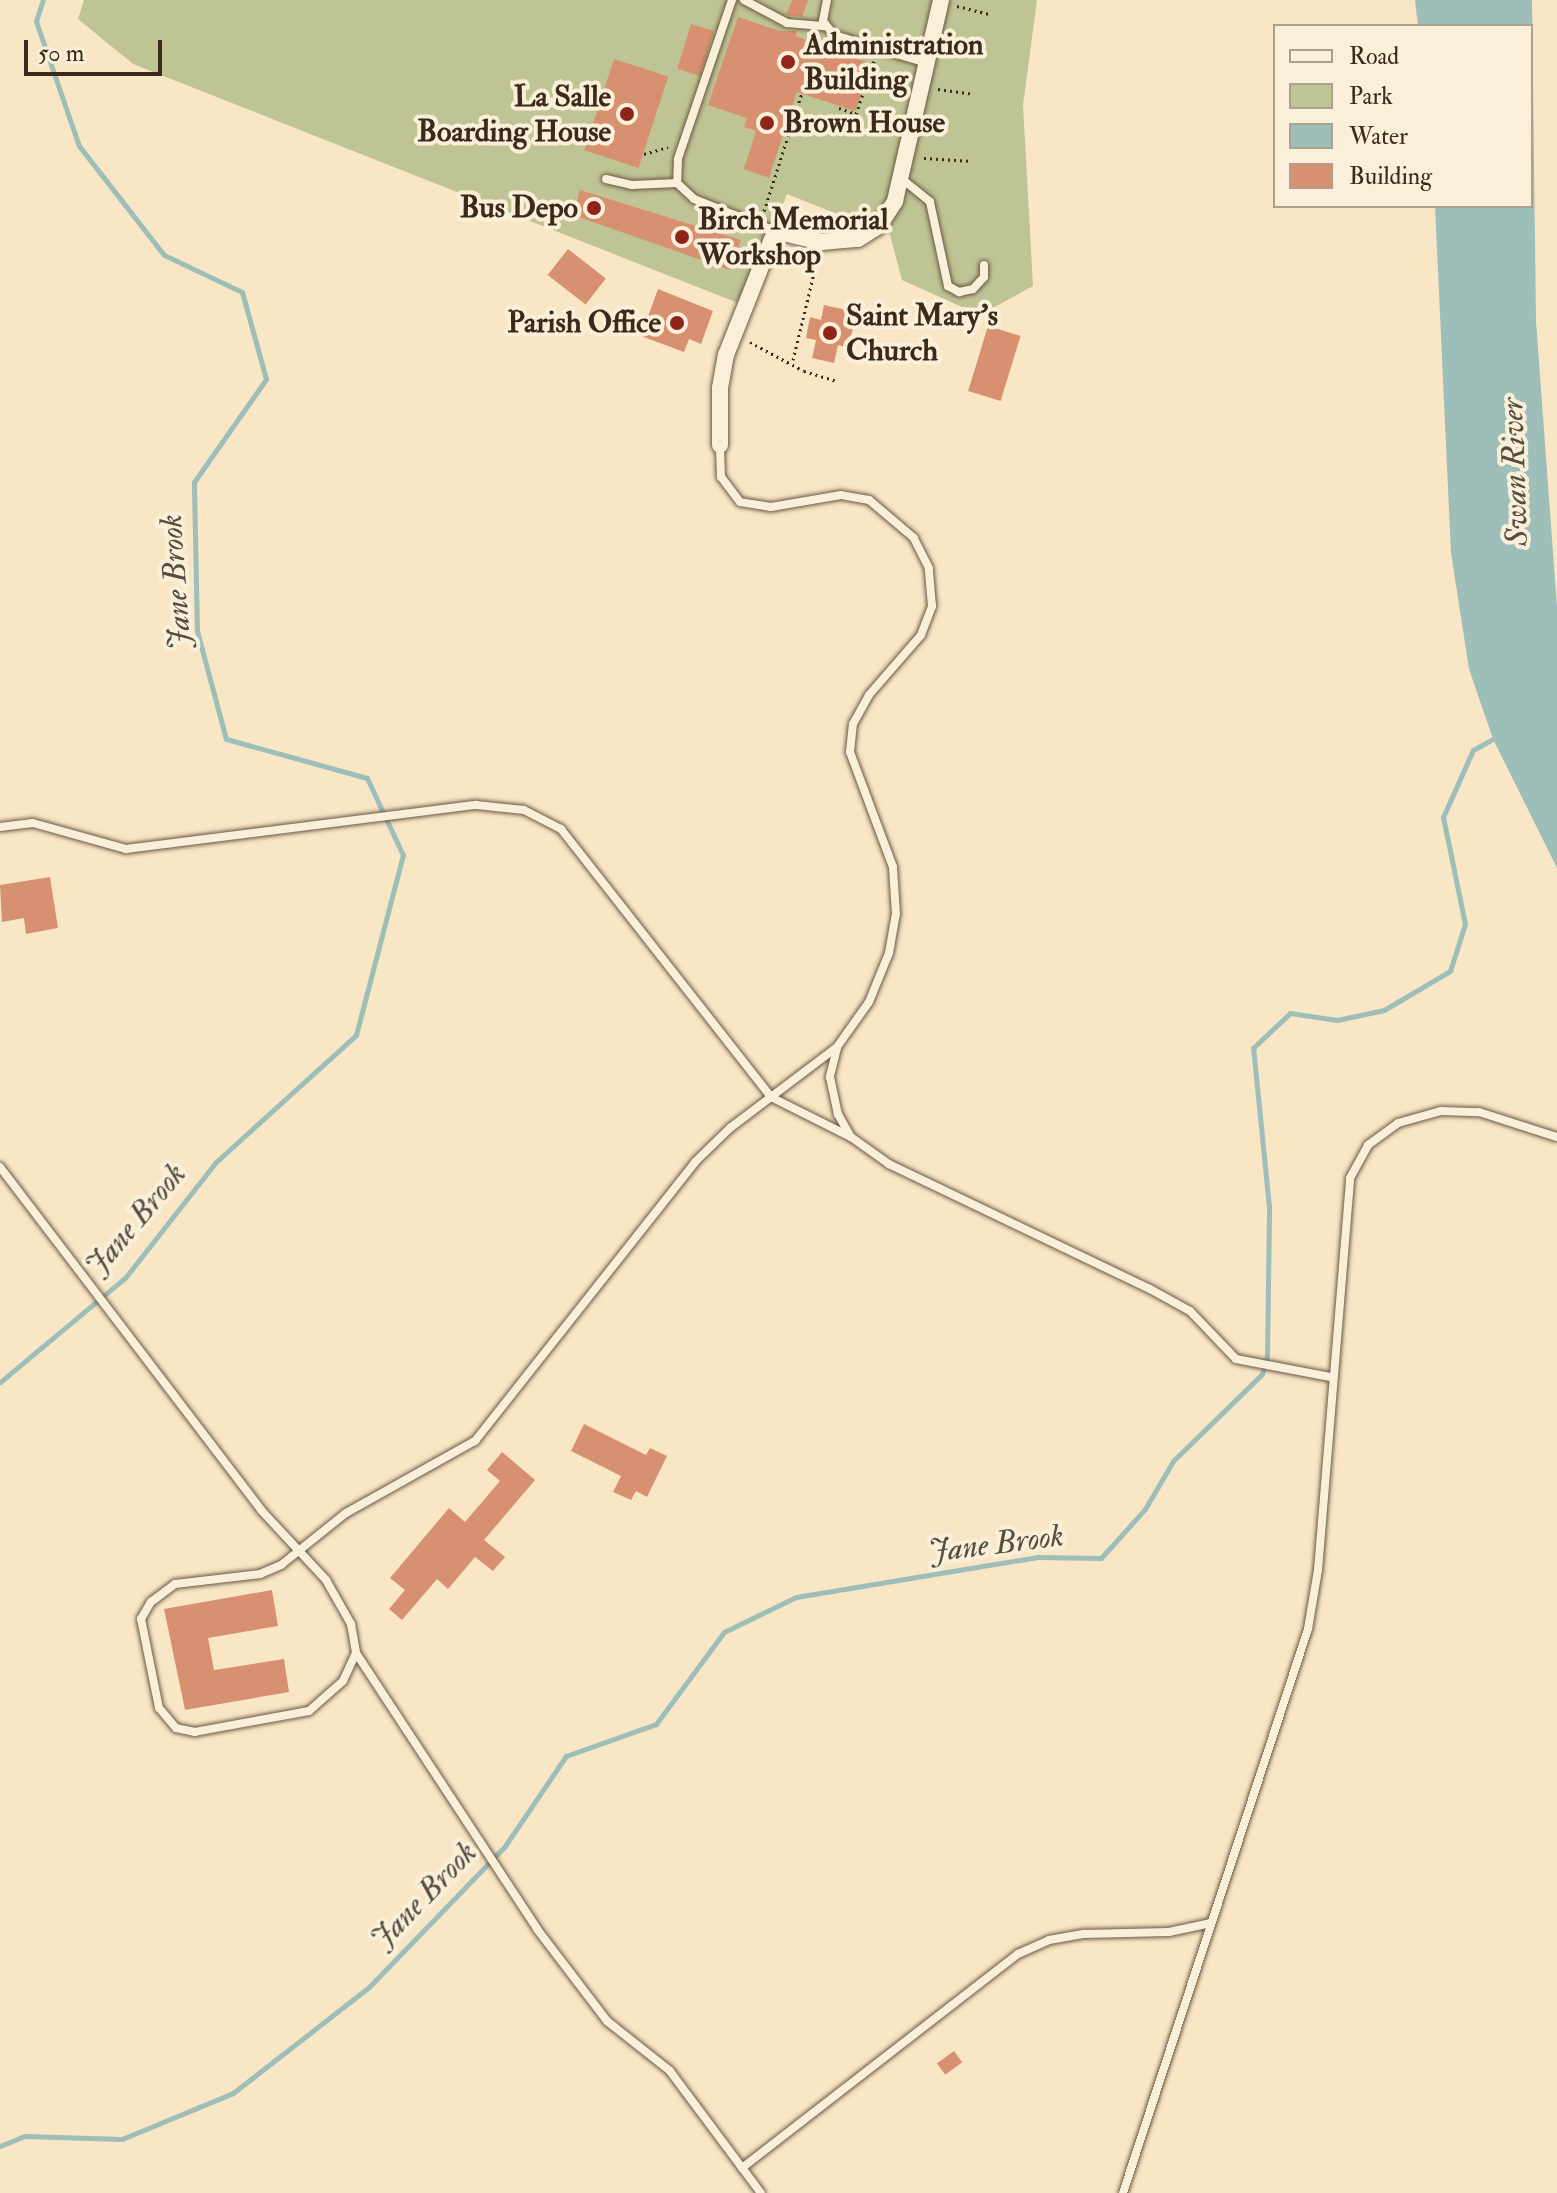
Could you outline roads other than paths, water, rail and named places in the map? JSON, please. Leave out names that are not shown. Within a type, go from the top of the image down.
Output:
[{"type":"street","points":[[720,445],[720,388],[732,333],[775,231],[821,242],[849,241],[874,231],[888,214],[902,179],[941,0]]},
{"type":"lane","points":[[677,183],[678,159],[732,0]]},
{"type":"lane","points":[[744,0],[787,23],[825,26],[834,35],[928,63]]},
{"type":"lane","points":[[825,26],[827,0]]},
{"type":"lane","points":[[606,179],[632,185],[677,183],[694,199],[760,222],[775,231]]},
{"type":"lane","points":[[902,179],[928,197],[948,286],[959,292],[973,289],[984,277],[984,265]]},
{"type":"lane","points":[[356,1653],[343,1681],[309,1711],[195,1732],[176,1728],[159,1708],[141,1619],[151,1602],[175,1584],[260,1574],[281,1565],[295,1550],[346,1513],[475,1441],[695,1162],[771,1097],[837,1047],[869,1002],[889,953],[896,914],[893,867],[850,752],[853,724],[869,695],[921,635],[932,606],[929,568],[914,538],[869,500],[841,495],[771,507],[740,502],[721,477],[720,445]]},
{"type":"lane","points":[[0,827],[33,823],[126,849],[488,806],[524,810],[561,829],[771,1097],[851,1137],[889,1164],[1190,1311],[1236,1359],[1330,1377]]},
{"type":"lane","points":[[837,1047],[830,1077],[838,1114],[851,1137]]},
{"type":"lane","points":[[1123,2193],[1308,1629],[1318,1570],[1330,1377],[1350,1178],[1368,1145],[1398,1123],[1441,1111],[1479,1112],[1557,1137]]},
{"type":"lane","points":[[0,1167],[295,1550],[326,1580],[351,1624],[356,1653],[479,1845],[607,2021],[670,2071],[761,2193]]},
{"type":"lane","points":[[742,2168],[1018,1954],[1049,1940],[1084,1934],[1169,1932],[1211,1923]]},
{"type":"water","name":"Swan River","points":[[1415,0],[1532,0],[1532,24],[1418,24]]},
{"type":"water","name":"Swan River","points":[[1533,80],[1536,321],[1557,607],[1557,868],[1493,739],[1469,669],[1451,553],[1435,208],[1533,208]]},
{"type":"waterway","name":"Jane Brook","points":[[0,1382],[125,1278],[216,1162],[356,1035],[403,855],[367,778],[226,739],[197,631],[194,482],[266,379],[242,292],[164,255],[79,146],[36,21],[43,0]]},
{"type":"waterway","name":"Jane Brook","points":[[0,2146],[25,2136],[122,2139],[233,2093],[369,1987],[505,1846],[566,1756],[656,1724],[724,1632],[796,1597],[1038,1557],[1101,1558],[1145,1509],[1173,1461],[1262,1374],[1267,1357],[1269,1207],[1253,1048],[1290,1013],[1337,1020],[1384,1010],[1450,971],[1465,924],[1443,817],[1473,750],[1496,737]]},
{"type":"place","name":"Administration Building","points":[[788,62]]},
{"type":"place","name":"La Salle Boarding House","points":[[627,114]]},
{"type":"place","name":"Brown House","points":[[767,123]]},
{"type":"place","name":"Bus Depo","points":[[594,208]]},
{"type":"place","name":"Birch Memorial Workshop","points":[[682,237]]},
{"type":"place","name":"Parish Office","points":[[677,323]]},
{"type":"place","name":"Saint Mary's Church","points":[[830,333]]}]
